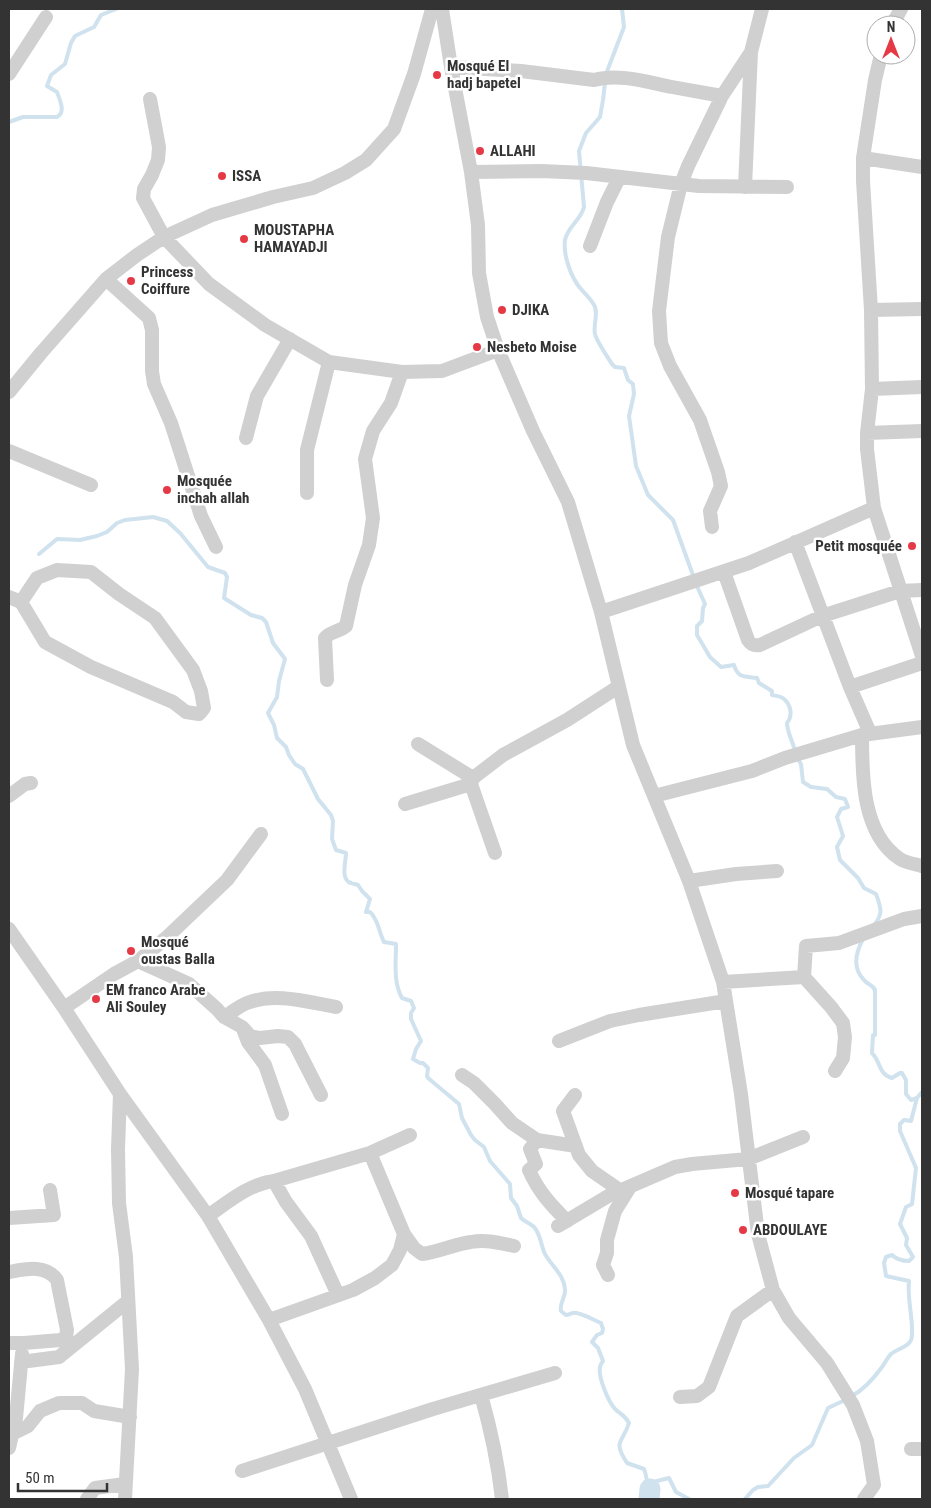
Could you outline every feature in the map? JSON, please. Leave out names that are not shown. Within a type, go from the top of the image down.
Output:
[{"type":"street","points":[[9,392],[106,279],[164,237],[212,215],[273,197],[313,188],[345,173],[366,160],[394,129],[414,74],[432,9]]},
{"type":"street","points":[[442,9],[471,172],[478,225],[479,273],[487,317],[498,350],[533,431],[568,502],[601,612],[633,745],[690,881],[723,982],[741,1094],[758,1234],[773,1290],[789,1318],[827,1363],[853,1405],[867,1441],[876,1492],[864,1499]]},
{"type":"street","points":[[745,187],[751,52],[762,9]]},
{"type":"street","points":[[9,74],[46,17]]},
{"type":"street","points":[[712,527],[710,511],[721,486],[718,472],[700,420],[670,366],[661,343],[658,311],[668,237],[681,184],[722,96],[751,52]]},
{"type":"street","points":[[879,65],[863,158],[871,310],[872,388],[866,433],[874,508],[922,656]]},
{"type":"street","points":[[451,67],[560,75],[594,80],[618,77],[722,96]]},
{"type":"street","points":[[150,99],[159,147],[158,160],[144,189],[143,198],[164,237],[208,284],[265,325],[329,362],[402,372],[442,371],[498,350]]},
{"type":"street","points":[[863,158],[922,167]]},
{"type":"street","points":[[471,172],[541,171],[582,173],[699,186],[787,188]]},
{"type":"street","points":[[590,246],[607,202],[619,178]]},
{"type":"street","points":[[106,279],[149,318],[152,330],[152,371],[154,384],[171,423],[202,516],[216,547]]},
{"type":"street","points":[[871,310],[922,309]]},
{"type":"street","points":[[246,438],[257,396],[290,339]]},
{"type":"street","points":[[307,493],[307,450],[329,362]]},
{"type":"street","points":[[326,680],[325,638],[328,633],[346,626],[354,585],[369,545],[373,518],[365,459],[373,431],[391,403],[402,372]]},
{"type":"street","points":[[872,388],[922,387]]},
{"type":"street","points":[[866,433],[922,430]]},
{"type":"street","points":[[9,451],[91,485]]},
{"type":"street","points":[[601,612],[749,563],[874,508]]},
{"type":"street","points":[[795,542],[866,734],[862,762],[871,821],[883,842],[901,859],[922,866]]},
{"type":"street","points":[[57,570],[91,572],[118,594],[155,618],[193,670],[201,691],[204,708],[199,714],[186,712],[173,702],[64,653],[45,642],[15,600],[37,578],[57,570]]},
{"type":"street","points":[[719,573],[748,640],[754,646],[760,645],[822,616],[900,591],[922,590]]},
{"type":"street","points":[[850,687],[922,663]]},
{"type":"street","points":[[405,804],[472,781],[503,754],[568,720],[618,688]]},
{"type":"street","points":[[654,796],[752,771],[785,758],[866,734],[922,727]]},
{"type":"street","points":[[418,744],[472,781],[495,853]]},
{"type":"street","points":[[9,796],[25,784],[31,783]]},
{"type":"street","points":[[64,1008],[114,974],[138,961],[166,938],[227,880],[261,834]]},
{"type":"street","points":[[690,881],[736,874],[777,871]]},
{"type":"street","points":[[835,1071],[843,1058],[845,1038],[842,1023],[831,1007],[804,976],[806,946],[839,943],[904,919],[922,916]]},
{"type":"street","points":[[9,929],[64,1008],[120,1094],[208,1216],[269,1320],[305,1389],[351,1499]]},
{"type":"street","points":[[138,961],[190,984],[224,1017],[242,1027],[250,1036],[288,1038],[295,1044],[321,1095]]},
{"type":"street","points":[[723,982],[804,976]]},
{"type":"street","points":[[224,1017],[246,1003],[262,999],[282,998],[336,1007]]},
{"type":"street","points":[[559,1041],[610,1021],[726,1001]]},
{"type":"street","points":[[242,1027],[248,1042],[265,1066],[282,1114]]},
{"type":"street","points":[[462,1075],[474,1083],[512,1123],[537,1140],[576,1146]]},
{"type":"street","points":[[120,1094],[118,1148],[119,1203],[126,1257],[132,1369],[125,1499]]},
{"type":"street","points":[[575,1095],[563,1111],[579,1155],[592,1171],[625,1189]]},
{"type":"street","points":[[208,1216],[262,1182],[274,1181],[370,1153],[410,1135]]},
{"type":"street","points":[[537,1140],[530,1149],[536,1164],[529,1170],[535,1184],[563,1224],[625,1189],[675,1168],[692,1164],[748,1159],[803,1137]]},
{"type":"street","points":[[370,1153],[404,1234],[414,1248],[422,1254],[472,1242],[499,1242],[514,1246]]},
{"type":"street","points":[[274,1181],[286,1202],[311,1236],[338,1295]]},
{"type":"street","points":[[608,1275],[603,1265],[607,1253],[606,1240],[615,1210],[625,1189]]},
{"type":"street","points":[[9,1218],[54,1215],[50,1190]]},
{"type":"street","points":[[269,1320],[353,1290],[375,1278],[392,1265],[400,1250],[404,1234]]},
{"type":"street","points":[[9,1272],[42,1269],[52,1274],[57,1280],[67,1330],[66,1337],[61,1340],[24,1344],[9,1343]]},
{"type":"street","points":[[680,1397],[697,1396],[708,1387],[736,1316],[773,1290]]},
{"type":"street","points":[[21,1362],[59,1356],[128,1301]]},
{"type":"street","points":[[10,1441],[16,1418],[24,1344]]},
{"type":"street","points":[[242,1471],[555,1373]]},
{"type":"street","points":[[481,1395],[493,1438],[502,1499]]},
{"type":"street","points":[[10,1441],[28,1426],[40,1411],[59,1403],[82,1403],[94,1411],[130,1417]]},
{"type":"street","points":[[86,1499],[95,1488],[125,1484]]},
{"type":"waterway","points":[[9,122],[23,117],[57,117],[60,115],[62,106],[57,92],[47,86],[51,75],[65,64],[75,36],[94,27],[101,15],[116,9]]},
{"type":"waterway","points":[[622,9],[624,27],[606,74],[600,117],[586,133],[579,151],[584,207],[567,235],[565,252],[568,266],[574,279],[595,307],[595,334],[598,341],[612,364],[615,367],[624,368],[628,380],[633,384],[634,394],[629,416],[636,466],[648,495],[673,520],[694,578]]},
{"type":"waterway","points":[[39,554],[57,539],[80,540],[97,536],[125,520],[153,517],[167,521],[180,533],[208,567],[225,573],[227,577],[224,598],[266,622],[273,643],[285,659],[277,697],[268,713],[274,725],[277,738],[286,747],[295,764],[303,769],[318,799],[331,815],[333,821],[332,839],[336,850],[346,853],[344,870],[346,878],[348,881],[358,885],[370,899],[366,912],[370,912],[375,918],[384,942],[396,944],[397,985],[402,998],[411,1001],[414,1008],[411,1013],[411,1019],[421,1041],[413,1059],[423,1063],[428,1068],[428,1078],[459,1104],[462,1118],[471,1135],[484,1147],[490,1161],[510,1184],[511,1198],[517,1206],[521,1218],[536,1229],[544,1252],[562,1279],[565,1292],[561,1311],[566,1315],[579,1313],[601,1323],[602,1333],[597,1335],[592,1342],[598,1348],[603,1361],[600,1366],[602,1383],[612,1405],[629,1423],[620,1442],[620,1450],[627,1463],[644,1469],[650,1489]]},
{"type":"waterway","points":[[696,584],[705,604],[702,621],[697,626],[697,635],[710,657],[721,667],[734,665],[740,675],[757,678],[759,683],[772,691],[772,695],[781,697],[786,701],[790,707],[791,714],[787,726],[795,751]]},
{"type":"waterway","points":[[797,758],[801,764],[803,782],[811,787],[827,789],[836,797],[845,799],[848,807],[841,809],[837,817],[843,836],[837,847],[840,860],[858,878],[864,888],[876,894],[880,914],[873,926]]},
{"type":"waterway","points":[[863,939],[856,960],[860,975],[875,990],[875,1035],[873,1035],[872,1053],[884,1074],[892,1078],[902,1073],[906,1080],[906,1094],[911,1100],[917,1098]]},
{"type":"waterway","points":[[852,1396],[872,1379],[891,1354],[907,1345],[911,1339],[909,1281],[886,1276],[884,1263],[886,1257],[892,1255],[904,1261],[909,1261],[913,1257],[906,1245],[907,1238],[900,1224],[906,1207],[912,1204],[916,1168],[900,1131],[900,1124],[904,1120],[911,1121],[917,1098],[922,1092]]},
{"type":"waterway","points":[[745,1499],[758,1487],[768,1486],[794,1458],[812,1445],[828,1408],[845,1400]]},
{"type":"waterway","points":[[650,1489],[653,1482],[669,1478],[676,1492],[689,1499]]},
{"type":"waterway","points":[[649,1499],[650,1489]]},
{"type":"place","name":"Mosqué El hadj bapetel","points":[[437,75]]},
{"type":"place","name":"ALLAHI","points":[[480,151]]},
{"type":"place","name":"ISSA","points":[[222,176]]},
{"type":"place","name":"MOUSTAPHA HAMAYADJI","points":[[244,239]]},
{"type":"place","name":"Princess Coiffure","points":[[131,281]]},
{"type":"place","name":"DJIKA","points":[[502,310]]},
{"type":"place","name":"Nesbeto Moise","points":[[477,347]]},
{"type":"place","name":"Mosquée inchah allah","points":[[167,490]]},
{"type":"place","name":"Petit mosquée","points":[[912,546]]},
{"type":"place","name":"Mosqué oustas Balla","points":[[131,951]]},
{"type":"place","name":"EM franco Arabe Ali Souley","points":[[96,999]]},
{"type":"place","name":"Mosqué tapare","points":[[735,1193]]},
{"type":"place","name":"ABDOULAYE","points":[[743,1230]]}]
